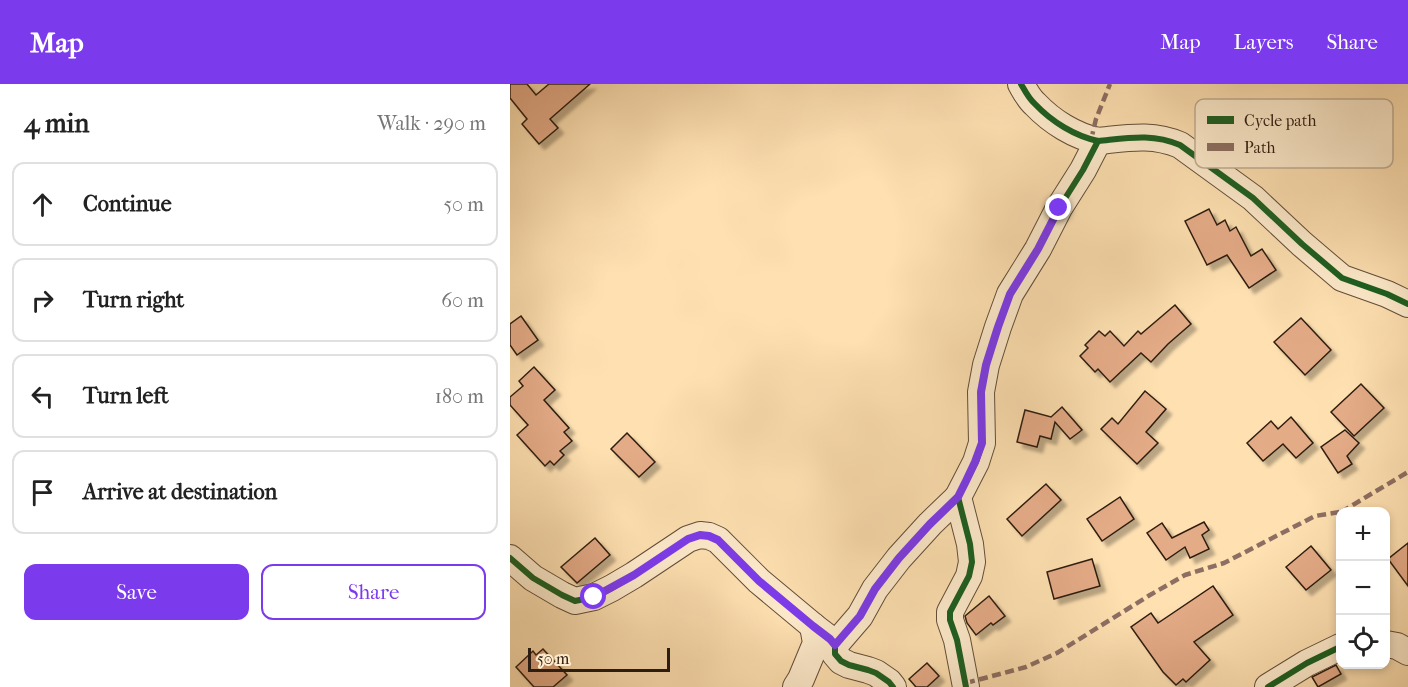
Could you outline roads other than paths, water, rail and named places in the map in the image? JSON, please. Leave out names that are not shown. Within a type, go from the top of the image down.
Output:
[{"type":"street","points":[[1021,84],[1033,103],[1051,119],[1069,130],[1098,141],[1154,137],[1169,140],[1195,156]]},
{"type":"street","points":[[835,645],[860,616],[875,589],[899,558],[958,497],[982,443],[981,392],[986,365],[1010,294],[1038,249],[1098,141]]},
{"type":"street","points":[[1212,168],[1253,198],[1342,278],[1408,304]]},
{"type":"street","points":[[958,497],[970,544],[972,562],[969,576],[950,612],[950,620],[957,640],[966,687]]},
{"type":"street","points":[[510,558],[533,578],[575,601],[594,597],[612,588],[688,539],[700,535],[709,536],[718,540],[759,581],[830,639],[835,645],[835,654],[841,661],[876,673],[893,687]]},
{"type":"street","points":[[796,687],[816,643],[813,626]]},
{"type":"street","points":[[1390,645],[1408,652]]},
{"type":"street","points":[[1268,687],[1307,663],[1336,649]]}]
